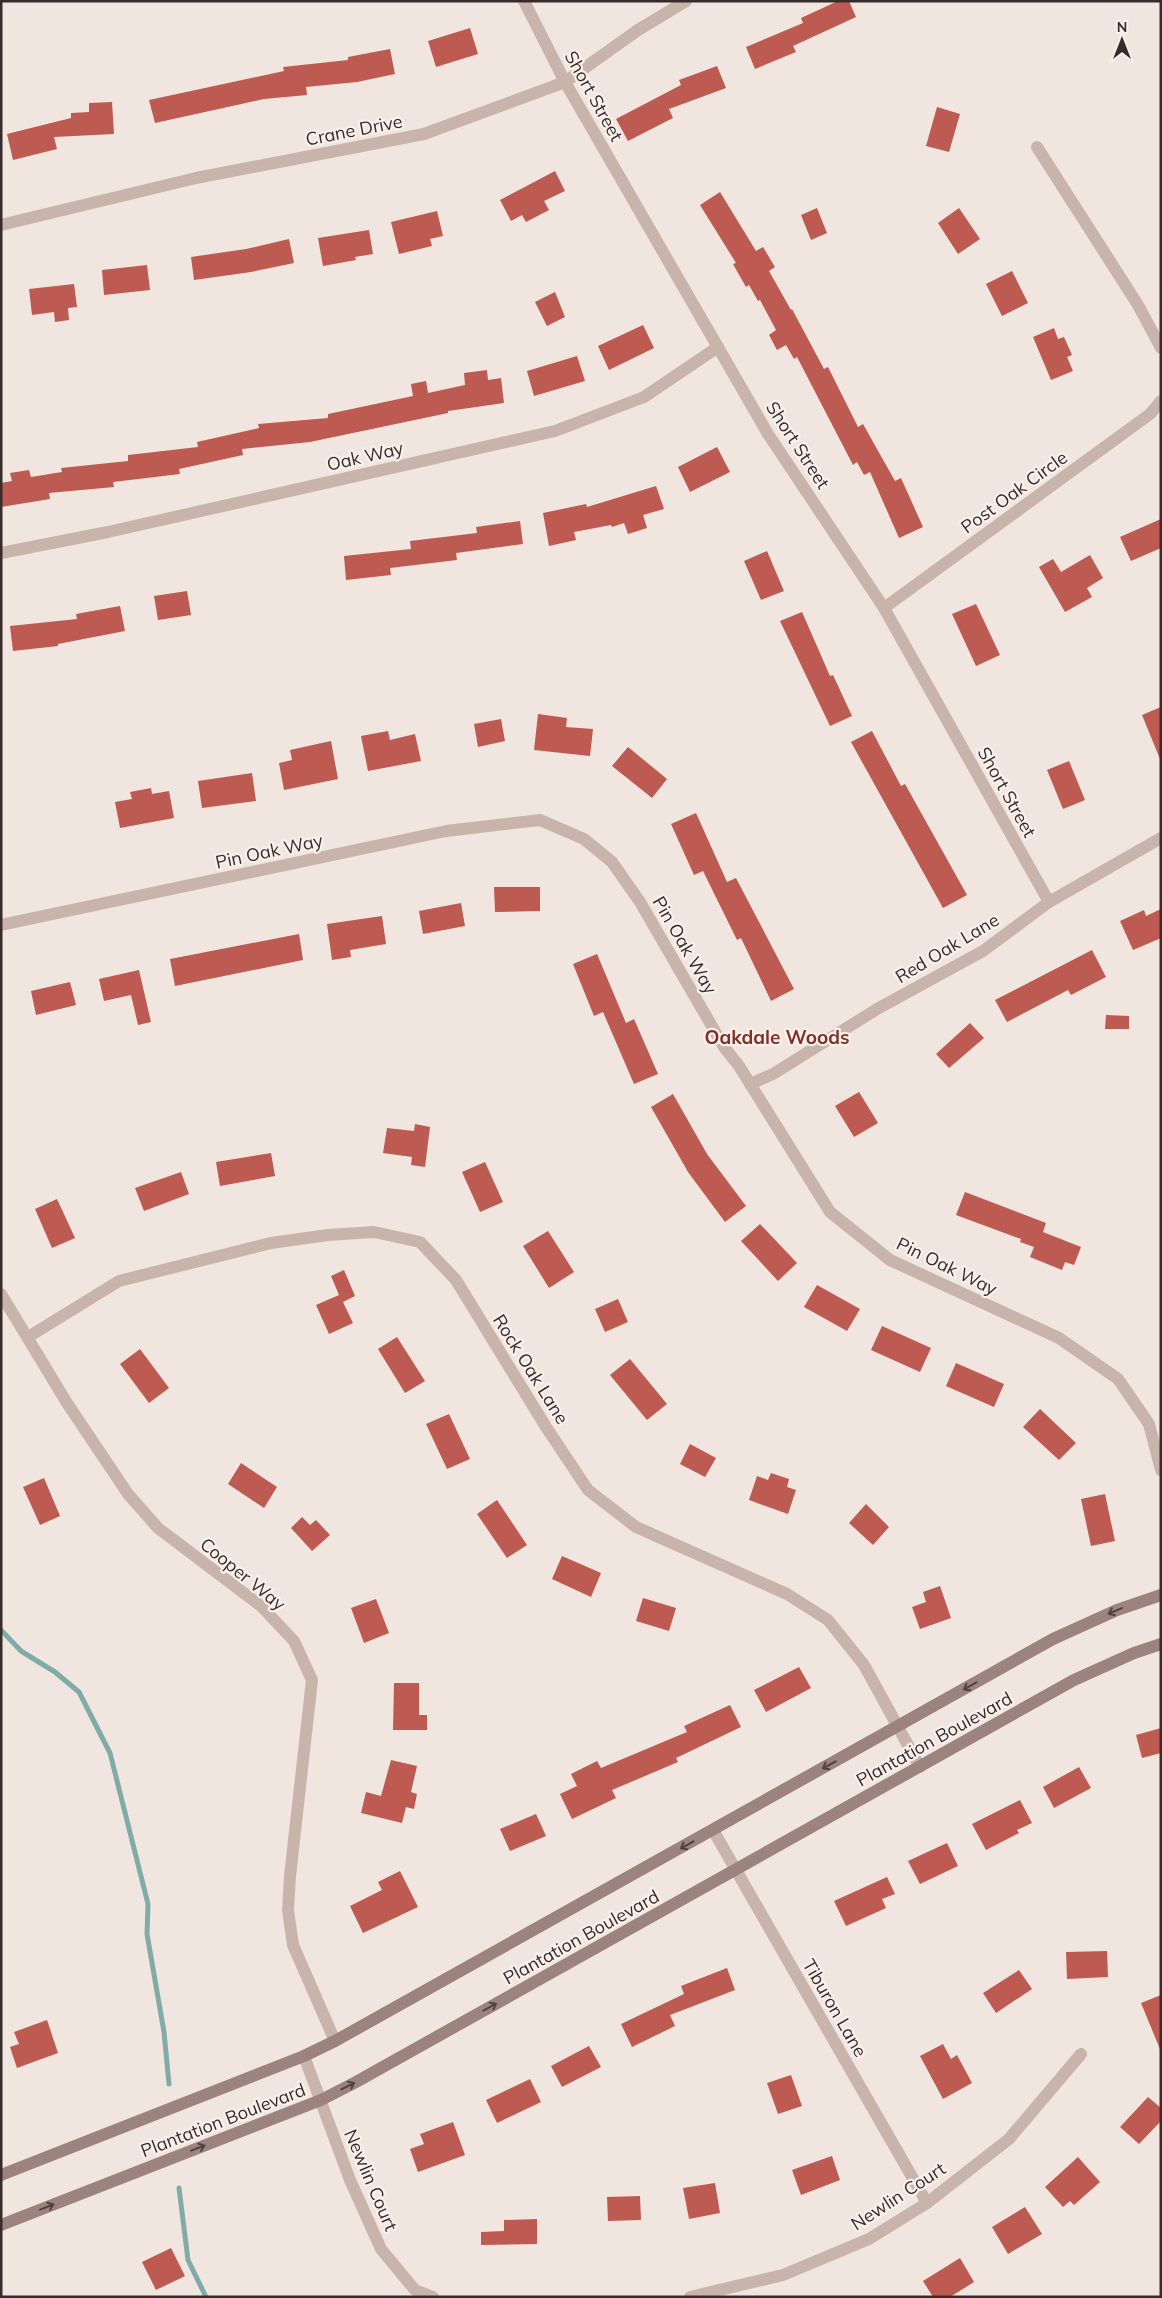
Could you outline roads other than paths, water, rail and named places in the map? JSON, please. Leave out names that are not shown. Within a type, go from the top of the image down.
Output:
[{"type":"street","name":"Short Street","points":[[524,1],[565,82],[768,434],[884,608],[1049,902]]},
{"type":"street","name":"Crane Drive","points":[[1,225],[196,178],[424,134],[565,82],[638,30],[686,1]]},
{"type":"street","points":[[1037,147],[1138,305],[1161,348]]},
{"type":"street","name":"Oak Way","points":[[1,553],[108,532],[555,431],[644,397],[718,347]]},
{"type":"street","name":"Post Oak Circle","points":[[884,608],[1150,414],[1161,400]]},
{"type":"street","name":"Pin Oak Way","points":[[1,925],[446,831],[540,820],[584,839],[612,862],[640,902],[724,1047],[750,1084],[830,1212],[890,1260],[1059,1338],[1118,1379],[1149,1424],[1161,1470]]},
{"type":"street","name":"Red Oak Lane","points":[[750,1084],[773,1074],[877,1009],[984,951],[1049,902],[1161,838]]},
{"type":"street","name":"Rock Oak Lane","points":[[28,1337],[119,1281],[271,1243],[328,1234],[374,1232],[420,1242],[456,1280],[546,1427],[588,1490],[636,1527],[787,1594],[828,1620],[864,1665],[920,1767]]},
{"type":"street","name":"Cooper Way","points":[[1,1294],[67,1403],[128,1494],[158,1528],[261,1606],[294,1640],[312,1680],[290,1876],[288,1910],[293,1945],[334,2041]]},
{"type":"street","name":"Plantation Boulevard","points":[[1,2175],[304,2056],[334,2041],[1052,1639],[1117,1610],[1161,1595]]},
{"type":"street","name":"Plantation Boulevard","points":[[1,2225],[321,2100],[1074,1680],[1134,1652],[1161,1644]]},
{"type":"street","name":"Tiburon Lane","points":[[713,1830],[927,2203]]},
{"type":"street","name":"Newlin Court","points":[[690,2297],[783,2275],[869,2239],[927,2203],[1010,2139],[1081,2054]]},
{"type":"street","name":"Newlin Court","points":[[304,2056],[350,2180],[381,2248],[415,2290],[433,2297]]},
{"type":"waterway","points":[[1,1630],[21,1651],[55,1672],[79,1692],[110,1753],[148,1904],[147,1934],[164,2032],[169,2084]]},
{"type":"waterway","points":[[179,2188],[188,2260],[206,2297]]},
{"type":"district","name":"Oakdale Woods","points":[[777,1037]]}]
